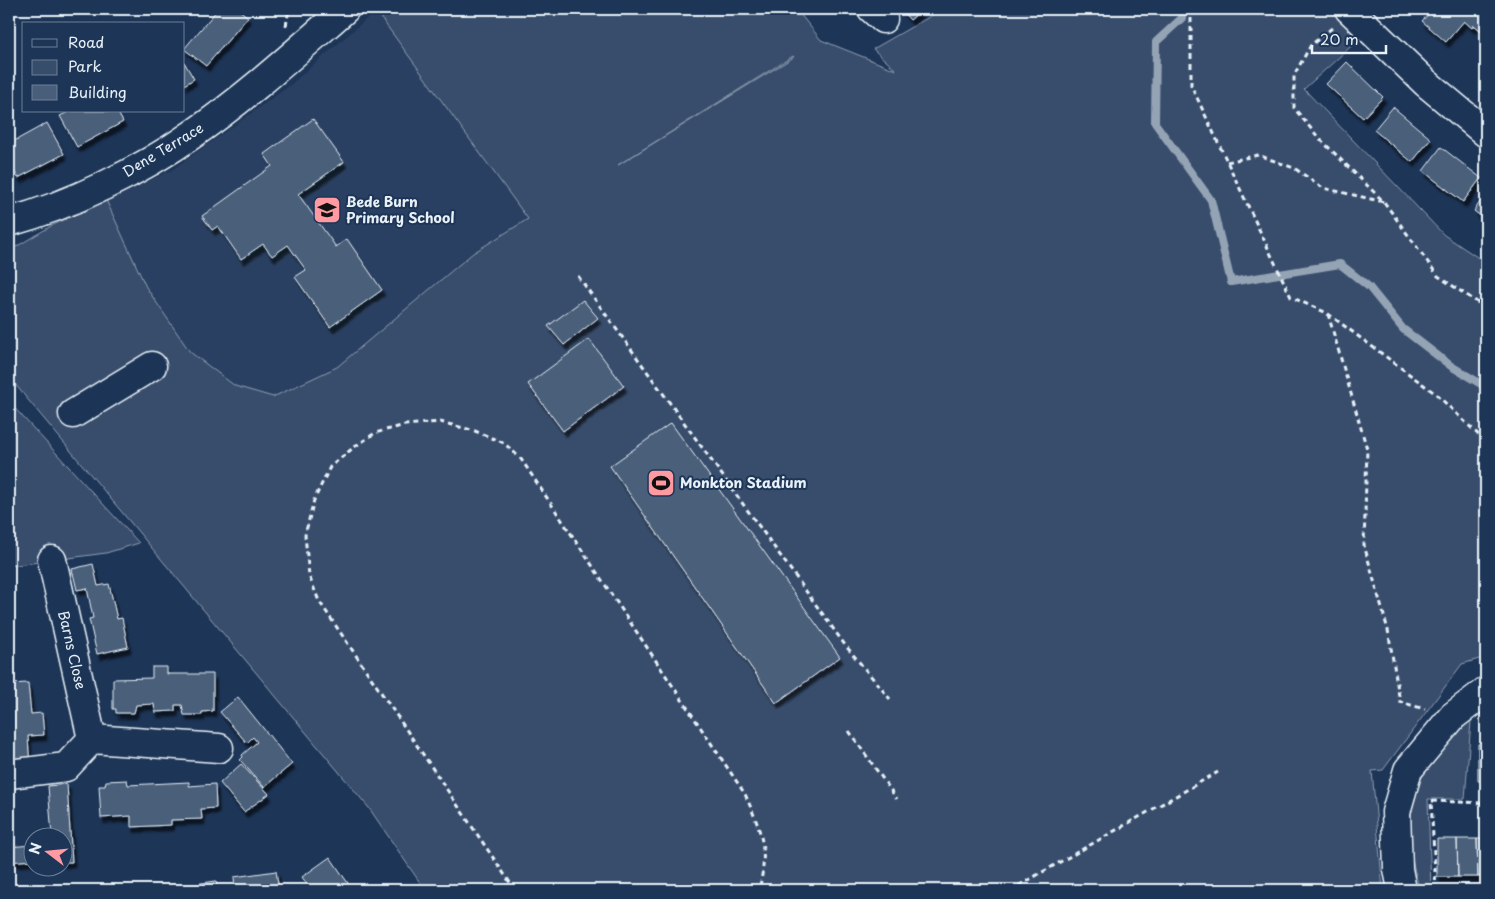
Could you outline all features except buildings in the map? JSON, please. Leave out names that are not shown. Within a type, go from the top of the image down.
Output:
[{"type":"street","name":"Dene Terrace","points":[[9,222],[76,198],[137,168],[192,135],[267,78],[345,9]]},
{"type":"street","points":[[1350,10],[1426,84],[1486,133]]},
{"type":"street","points":[[73,414],[152,366]]},
{"type":"street","name":"Barns Close","points":[[52,560],[92,739]]},
{"type":"street","points":[[1402,890],[1396,812],[1408,770],[1453,716],[1486,691]]},
{"type":"street","points":[[9,774],[66,768],[92,739],[219,748]]},
{"type":"path","points":[[1191,9],[1191,85],[1291,297],[1327,313],[1436,394],[1486,442]]},
{"type":"path","points":[[1350,10],[1312,45],[1294,74],[1294,108],[1318,137],[1384,202],[1438,276],[1486,308]]},
{"type":"path","points":[[1228,162],[1258,156],[1294,168],[1323,188],[1384,202]]},
{"type":"path","points":[[578,276],[845,645],[890,699]]},
{"type":"path","points":[[1327,313],[1368,449],[1364,545],[1388,630],[1400,702],[1453,716]]},
{"type":"path","points":[[516,890],[319,601],[309,576],[305,535],[314,500],[330,467],[375,433],[405,425],[440,422],[475,431],[504,443],[521,459],[745,794],[761,831],[764,870],[758,890]]},
{"type":"path","points":[[849,731],[897,799]]},
{"type":"path","points":[[1011,890],[1218,772]]},
{"type":"path","points":[[1436,890],[1431,801],[1486,803]]},
{"type":"shaded area","name":"Bede Burn Primary School","points":[[378,9],[796,9],[821,40],[473,253],[337,367],[273,397],[235,386],[190,352],[146,287],[106,200],[172,170],[288,87]]},
{"type":"green space","name":"Monkton Stadium","points":[[378,9],[796,9],[821,40],[896,70],[873,49],[943,9],[1332,9],[1358,40],[1304,89],[1444,235],[1486,263],[1486,657],[1462,664],[1383,770],[1372,771],[1383,890],[425,890],[369,808],[9,377],[9,251],[51,226],[106,200],[146,287],[190,352],[235,386],[273,397],[337,367],[473,253],[528,219],[376,11]],"holes":[[[793,56],[794,57],[618,165]]]},
{"type":"green space","points":[[9,402],[139,543],[106,553],[9,566]]},
{"type":"green space","points":[[1471,721],[1465,799],[1428,799],[1431,890],[1420,890],[1411,851],[1410,832],[1415,795],[1431,760],[1444,744]]},
{"type":"waterway","points":[[1182,9],[1182,18],[1156,42],[1155,123],[1211,200],[1231,282],[1340,264],[1369,287],[1403,329],[1451,366],[1486,387]]},
{"type":"place","name":"Bede Burn Primary School","points":[[327,210]]},
{"type":"place","name":"Monkton Stadium","points":[[661,483]]}]
